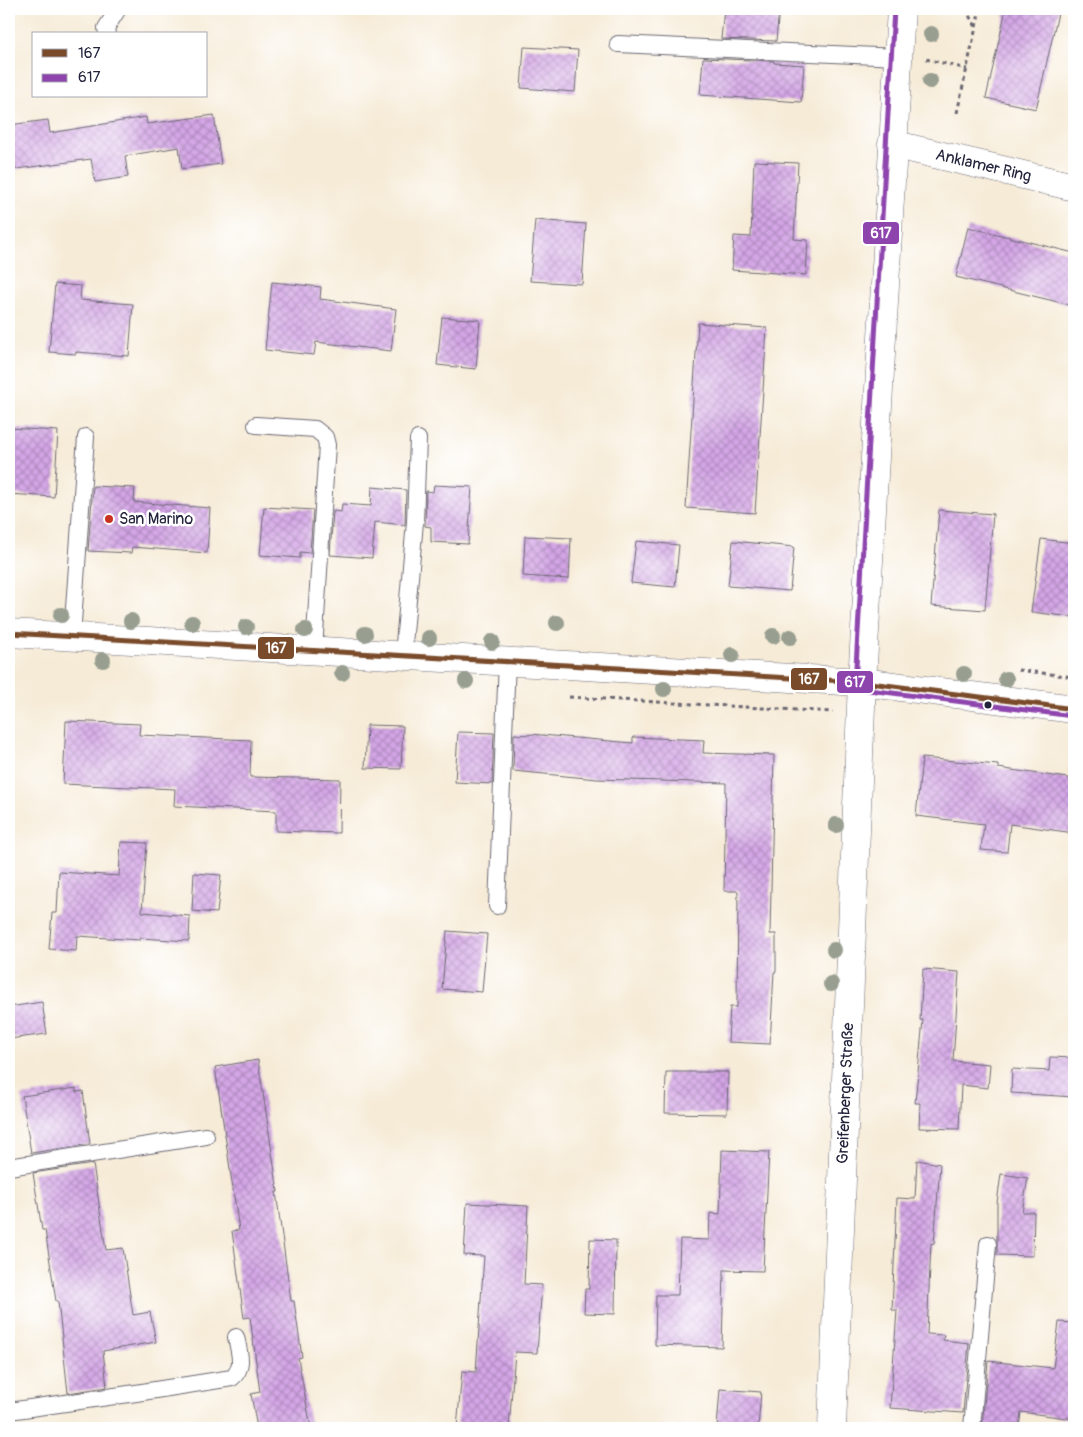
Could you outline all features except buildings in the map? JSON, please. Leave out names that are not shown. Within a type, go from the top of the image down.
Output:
[{"type":"street","name":"Greifenberger Straße","points":[[832,1428],[860,714],[901,9]]},
{"type":"street","name":"Anklamer Ring","points":[[892,144],[1074,187]]},
{"type":"street","points":[[9,633],[862,682],[1074,709]]},
{"type":"lane","points":[[107,32],[106,28],[118,9]]},
{"type":"lane","points":[[618,44],[898,55]]},
{"type":"lane","points":[[256,426],[315,429],[325,437],[327,445],[314,650]]},
{"type":"lane","points":[[72,637],[86,437]]},
{"type":"lane","points":[[403,655],[414,522],[418,439]]},
{"type":"lane","points":[[497,906],[507,661]]},
{"type":"lane","points":[[9,1167],[206,1136]]},
{"type":"lane","points":[[972,1428],[988,1244]]},
{"type":"lane","points":[[9,1410],[232,1378],[238,1373],[241,1363],[236,1338]]},
{"type":"path","points":[[965,9],[976,28]]},
{"type":"path","points":[[957,113],[980,9]]},
{"type":"path","points":[[898,55],[967,69]]},
{"type":"path","points":[[564,696],[860,714]]},
{"type":"transit line","name":"617","points":[[894,9],[855,684],[857,688],[861,689],[1073,716]]},
{"type":"transit line","name":"167","points":[[9,633],[862,682],[1074,709]]},
{"type":"place","name":"San Marino","points":[[109,519]]}]
